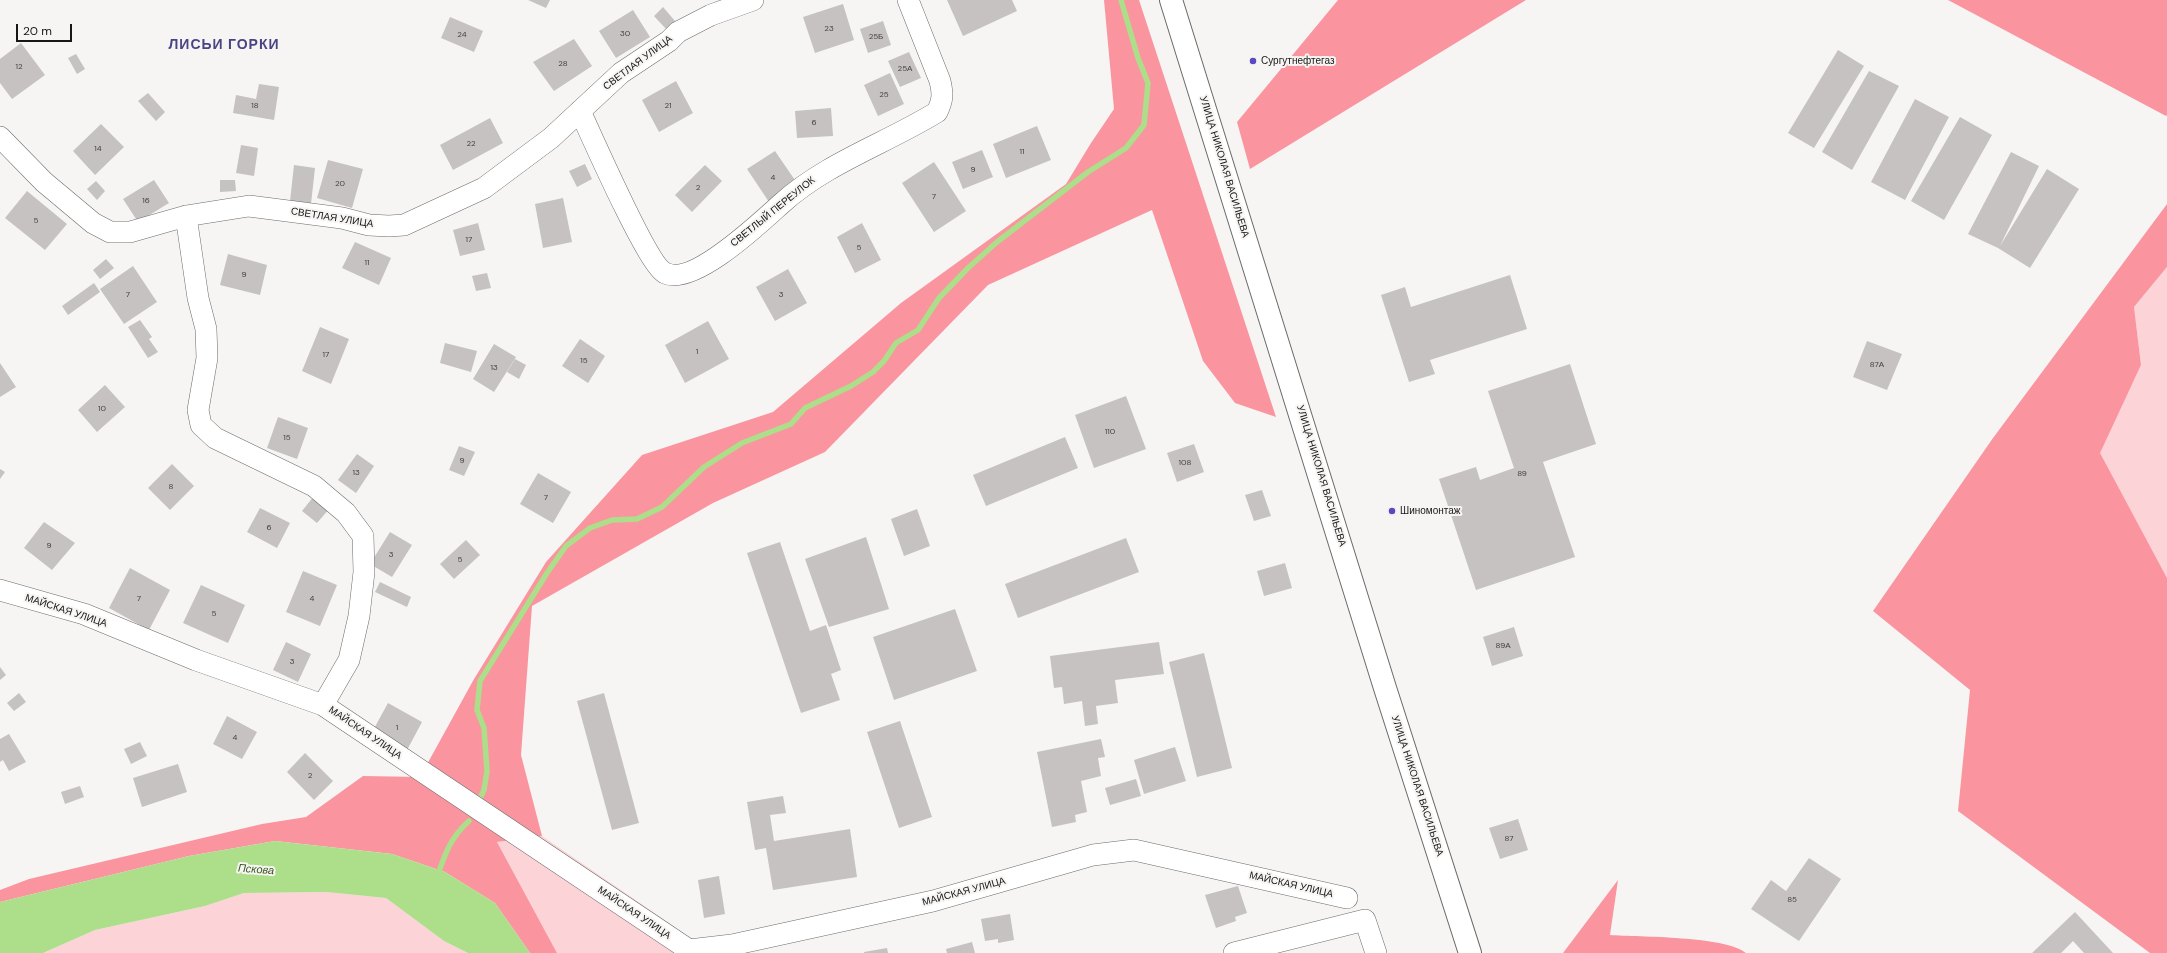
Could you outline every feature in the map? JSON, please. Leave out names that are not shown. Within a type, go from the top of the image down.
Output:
[{"type":"main road","name":"УЛИЦА НИКОЛАЯ ВАСИЛЬЕВА","points":[[1171,0],[1470,953]]},
{"type":"street","name":"СВЕТЛАЯ УЛИЦА","points":[[0,136],[44,182],[93,223],[110,232],[130,232],[186,216],[249,206],[342,218],[369,225],[404,225],[484,188],[551,138],[621,72],[669,41],[678,32],[711,15],[753,0]]},
{"type":"street","name":"СВЕТЛЫЙ ПЕРЕУЛОК","points":[[580,111],[638,232],[659,267],[665,273],[673,275],[699,268],[738,242],[788,198],[815,178],[937,112],[942,101],[943,92],[908,0]]},
{"type":"street","points":[[186,216],[198,298],[206,329],[207,358],[198,410],[201,425],[215,438],[314,486],[346,512],[363,536],[364,572],[359,616],[349,660],[323,705]]},
{"type":"street","name":"МАЙСКАЯ УЛИЦА","points":[[0,590],[84,614],[196,660],[323,705],[690,952],[732,945],[933,901],[1092,855],[1134,850],[1347,898]]},
{"type":"street","points":[[1234,953],[1365,920],[1376,953]]},
{"type":"shaded area","points":[[1104,0],[1139,0],[1276,417],[1235,403],[1203,361],[1152,210],[988,285],[825,452],[713,503],[532,606],[521,755],[542,836],[497,842],[557,953],[530,953],[495,903],[445,872],[392,854],[275,841],[189,856],[0,902],[0,890],[29,879],[262,824],[306,817],[363,776],[420,777],[474,679],[546,562],[642,455],[773,412],[901,303],[1066,184],[1114,109]]},
{"type":"shaded area","points":[[1338,0],[1526,0],[1250,169],[1237,122]]},
{"type":"shaded area","points":[[1948,0],[2167,0],[2167,115],[2166,116]]},
{"type":"shaded area","points":[[2167,204],[2167,267],[2134,307],[2141,365],[2100,453],[2167,578],[2167,953],[2150,953],[1958,811],[1970,690],[1873,611],[1993,438]]},
{"type":"shaded area","points":[[2167,267],[2167,578],[2099,453],[2141,365],[2134,307]]},
{"type":"shaded area","points":[[542,836],[675,927],[691,953],[557,953],[497,842]]},
{"type":"shaded area","points":[[1618,880],[1610,935],[1702,940],[1736,947],[1746,953],[1563,953]]},
{"type":"shaded area","points":[[326,892],[386,898],[444,941],[468,953],[43,953],[95,930],[205,906],[244,893]]},
{"type":"water","name":"Пскова","points":[[275,841],[392,854],[445,872],[495,903],[530,953],[468,953],[444,941],[386,898],[326,892],[244,893],[205,906],[95,930],[43,953],[0,953],[0,902],[189,856]]},
{"type":"building","points":[[528,0],[550,0],[546,8]]},
{"type":"building","points":[[947,0],[1012,0],[1017,11],[963,36]]},
{"type":"building","points":[[843,4],[854,40],[815,53],[803,17]]},
{"type":"building","points":[[663,7],[675,21],[666,29],[654,16]]},
{"type":"building","points":[[633,10],[650,37],[616,58],[599,31]]},
{"type":"building","points":[[450,17],[483,31],[474,52],[441,38]]},
{"type":"building","points":[[883,21],[891,45],[868,53],[860,29]]},
{"type":"building","points":[[574,39],[592,66],[554,91],[533,62]]},
{"type":"building","points":[[21,43],[45,75],[12,99],[0,83],[0,59]]},
{"type":"building","points":[[1838,50],[1864,66],[1814,148],[1788,133]]},
{"type":"building","points":[[909,52],[921,78],[900,87],[888,61]]},
{"type":"building","points":[[76,54],[85,69],[77,74],[68,58]]},
{"type":"building","points":[[1869,71],[1899,86],[1852,170],[1822,152]]},
{"type":"building","points":[[890,73],[904,104],[878,116],[864,85]]},
{"type":"building","points":[[676,81],[693,113],[659,132],[642,100]]},
{"type":"building","points":[[259,84],[279,87],[274,120],[233,113],[236,95],[256,99]]},
{"type":"building","points":[[148,93],[165,112],[156,121],[138,101]]},
{"type":"building","points":[[1915,99],[1949,117],[1905,200],[1871,182]]},
{"type":"building","points":[[831,108],[833,136],[797,138],[795,111]]},
{"type":"building","points":[[1960,117],[1992,135],[1944,220],[1911,201]]},
{"type":"building","points":[[490,118],[503,143],[453,170],[440,145]]},
{"type":"building","points":[[101,124],[124,147],[95,175],[73,151]]},
{"type":"building","points":[[1037,126],[1051,160],[1006,178],[993,144]]},
{"type":"building","points":[[241,145],[258,148],[254,176],[236,173]]},
{"type":"building","points":[[982,150],[993,177],[963,189],[952,162]]},
{"type":"building","points":[[775,151],[799,186],[771,205],[747,169]]},
{"type":"building","points":[[2011,152],[2039,166],[2000,246],[2047,169],[2079,189],[2030,268],[1998,248],[1968,234]]},
{"type":"building","points":[[328,160],[363,169],[352,208],[317,198]]},
{"type":"building","points":[[934,162],[966,211],[934,232],[902,183]]},
{"type":"building","points":[[585,164],[592,179],[577,187],[569,171]]},
{"type":"building","points":[[294,165],[315,168],[311,204],[290,201]]},
{"type":"building","points":[[705,165],[722,181],[692,212],[675,195]]},
{"type":"building","points":[[154,180],[169,203],[138,222],[123,199]]},
{"type":"building","points":[[220,180],[235,180],[236,191],[220,192]]},
{"type":"building","points":[[96,181],[105,191],[97,200],[87,189]]},
{"type":"building","points":[[27,191],[67,224],[45,250],[5,218]]},
{"type":"building","points":[[563,198],[572,242],[543,248],[535,204]]},
{"type":"building","points":[[478,223],[485,250],[460,256],[453,230]]},
{"type":"building","points":[[862,223],[881,260],[855,273],[837,237]]},
{"type":"building","points":[[355,242],[391,258],[379,285],[342,268]]},
{"type":"building","points":[[228,254],[267,265],[260,295],[220,285]]},
{"type":"building","points":[[106,259],[114,268],[100,279],[93,270]]},
{"type":"building","points":[[133,266],[157,302],[124,324],[100,289]]},
{"type":"building","points":[[788,269],[807,303],[775,321],[756,287]]},
{"type":"building","points":[[487,273],[491,288],[476,291],[472,276]]},
{"type":"building","points":[[1510,275],[1527,329],[1430,360],[1435,374],[1409,382],[1381,295],[1405,287],[1411,307]]},
{"type":"building","points":[[94,283],[100,292],[68,315],[62,306]]},
{"type":"building","points":[[140,320],[152,337],[149,339],[158,352],[148,358],[128,327]]},
{"type":"building","points":[[708,321],[729,359],[685,383],[665,345]]},
{"type":"building","points":[[320,327],[349,339],[331,384],[302,371]]},
{"type":"building","points":[[580,339],[605,356],[588,383],[562,366]]},
{"type":"building","points":[[1867,341],[1902,354],[1887,390],[1853,377]]},
{"type":"building","points":[[445,343],[477,351],[471,372],[440,363]]},
{"type":"building","points":[[494,344],[516,357],[494,392],[473,379]]},
{"type":"building","points":[[515,359],[526,365],[519,379],[507,372]]},
{"type":"building","points":[[0,363],[16,387],[0,397]]},
{"type":"building","points":[[1570,364],[1596,444],[1543,462],[1575,557],[1476,590],[1439,479],[1476,467],[1480,480],[1514,468],[1488,391]]},
{"type":"building","points":[[105,385],[125,407],[97,432],[78,410]]},
{"type":"building","points":[[1126,396],[1146,449],[1094,468],[1075,415]]},
{"type":"building","points":[[278,417],[308,428],[297,459],[267,448]]},
{"type":"building","points":[[1065,437],[1078,468],[986,506],[973,475]]},
{"type":"building","points":[[1194,444],[1204,472],[1177,482],[1167,453]]},
{"type":"building","points":[[459,446],[475,452],[464,476],[449,470]]},
{"type":"building","points":[[357,454],[374,466],[356,493],[338,480]]},
{"type":"building","points":[[172,464],[194,486],[170,510],[148,488]]},
{"type":"building","points":[[0,469],[5,472],[0,479]]},
{"type":"building","points":[[538,473],[571,492],[553,523],[520,504]]},
{"type":"building","points":[[1262,490],[1271,516],[1254,521],[1245,495]]},
{"type":"building","points":[[314,496],[330,508],[317,523],[302,511]]},
{"type":"building","points":[[260,508],[290,523],[277,548],[247,532]]},
{"type":"building","points":[[917,509],[930,546],[904,556],[891,519]]},
{"type":"building","points":[[44,522],[75,543],[52,570],[24,548]]},
{"type":"building","points":[[390,532],[412,545],[392,577],[370,564]]},
{"type":"building","points":[[866,537],[889,609],[829,627],[805,559]]},
{"type":"building","points":[[1126,538],[1139,572],[1018,618],[1005,584]]},
{"type":"building","points":[[466,540],[480,555],[454,579],[440,564]]},
{"type":"building","points":[[780,542],[810,631],[826,625],[841,670],[831,674],[840,700],[801,713],[747,553]]},
{"type":"building","points":[[1285,563],[1292,588],[1264,596],[1257,571]]},
{"type":"building","points":[[130,568],[170,590],[149,630],[109,608]]},
{"type":"building","points":[[303,571],[337,585],[320,626],[286,612]]},
{"type":"building","points":[[380,582],[411,597],[407,607],[375,592]]},
{"type":"building","points":[[201,585],[245,605],[228,643],[183,623]]},
{"type":"building","points":[[955,609],[977,671],[894,700],[873,637]]},
{"type":"building","points":[[1514,627],[1523,656],[1492,666],[1483,637]]},
{"type":"building","points":[[286,642],[311,654],[298,682],[273,670]]},
{"type":"building","points":[[1159,642],[1164,674],[1115,680],[1118,703],[1096,706],[1098,724],[1085,726],[1082,701],[1064,704],[1062,687],[1054,688],[1050,656]]},
{"type":"building","points":[[1204,653],[1232,768],[1197,777],[1169,662]]},
{"type":"building","points":[[0,667],[6,675],[0,680]]},
{"type":"building","points":[[19,693],[26,702],[14,711],[7,703]]},
{"type":"building","points":[[604,693],[639,823],[612,830],[577,701]]},
{"type":"building","points":[[388,703],[422,722],[406,752],[371,734]]},
{"type":"building","points":[[227,716],[257,732],[242,759],[213,744]]},
{"type":"building","points":[[900,721],[932,817],[899,828],[867,732]]},
{"type":"building","points":[[9,734],[26,762],[9,771],[3,760],[0,762],[0,739]]},
{"type":"building","points":[[1101,739],[1105,757],[1098,758],[1101,776],[1081,781],[1087,812],[1075,815],[1076,822],[1052,827],[1037,752]]},
{"type":"building","points":[[140,742],[147,756],[131,764],[124,749]]},
{"type":"building","points":[[1175,747],[1186,781],[1144,794],[1134,760]]},
{"type":"building","points":[[305,753],[333,781],[314,800],[287,772]]},
{"type":"building","points":[[178,764],[187,792],[142,807],[133,778]]},
{"type":"building","points":[[1136,779],[1141,796],[1110,805],[1105,788]]},
{"type":"building","points":[[80,786],[84,797],[65,804],[61,792]]},
{"type":"building","points":[[783,796],[786,813],[770,815],[774,841],[850,829],[857,877],[773,890],[766,848],[755,850],[747,802]]},
{"type":"building","points":[[1518,819],[1528,850],[1500,859],[1489,828]]},
{"type":"building","points":[[1809,858],[1841,879],[1799,941],[1751,909],[1771,880],[1786,891]]},
{"type":"building","points":[[719,876],[725,914],[704,918],[698,880]]},
{"type":"building","points":[[1238,886],[1247,913],[1235,917],[1236,921],[1216,928],[1205,895]]},
{"type":"building","points":[[2075,912],[2113,953],[2084,953],[2073,941],[2061,953],[2032,953]]},
{"type":"building","points":[[1010,914],[1014,940],[998,943],[998,939],[985,941],[981,919]]},
{"type":"building","points":[[972,942],[975,953],[947,953],[946,949]]},
{"type":"building","points":[[887,948],[888,953],[864,953],[864,952]]},
{"type":"waterway","points":[[480,798],[484,790],[487,771],[484,728],[477,710],[480,681],[547,573],[566,546],[590,528],[612,520],[637,519],[662,507],[704,467],[742,443],[791,424],[805,408],[851,386],[873,372],[884,361],[896,343],[918,330],[939,298],[968,268],[997,242],[1088,172],[1126,148],[1144,125],[1148,83],[1138,58],[1121,0]]},
{"type":"waterway","points":[[437,877],[453,840],[462,827],[469,821]]},
{"type":"place","name":"Сургутнефтегаз","points":[[1253,61]]},
{"type":"place","name":"Шиномонтаж","points":[[1392,511]]},
{"type":"district","name":"ЛИСЬИ ГОРКИ","points":[[224,45]]}]
